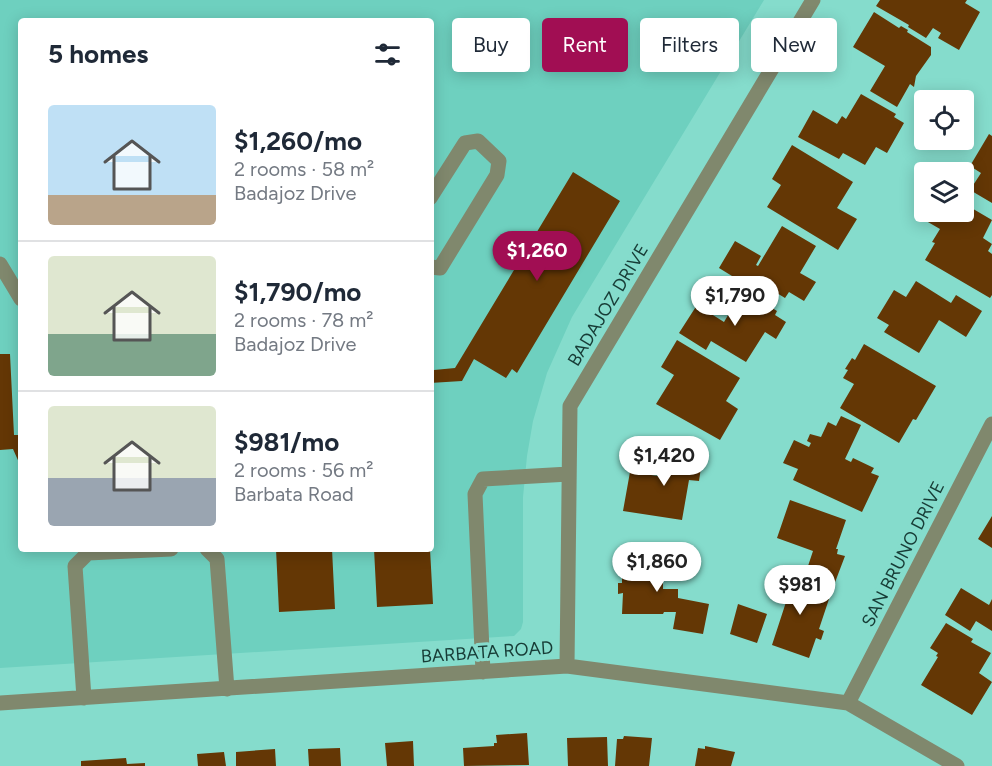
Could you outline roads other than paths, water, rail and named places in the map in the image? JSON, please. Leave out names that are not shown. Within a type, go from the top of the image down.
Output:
[{"type":"street","name":"BADAJOZ DRIVE","points":[[567,666],[570,406],[813,0]]},
{"type":"street","points":[[434,192],[465,143],[478,141],[499,161],[497,175],[440,268],[434,267]]},
{"type":"street","points":[[0,264],[18,294]]},
{"type":"street","name":"SAN BRUNO DRIVE","points":[[848,703],[992,424]]},
{"type":"street","points":[[483,672],[475,494],[483,479],[569,474]]},
{"type":"street","points":[[84,698],[75,566],[88,553],[109,552]]},
{"type":"street","points":[[210,552],[217,559],[227,688]]},
{"type":"street","name":"BARBATA ROAD","points":[[0,703],[567,666],[848,703],[957,766]]}]
